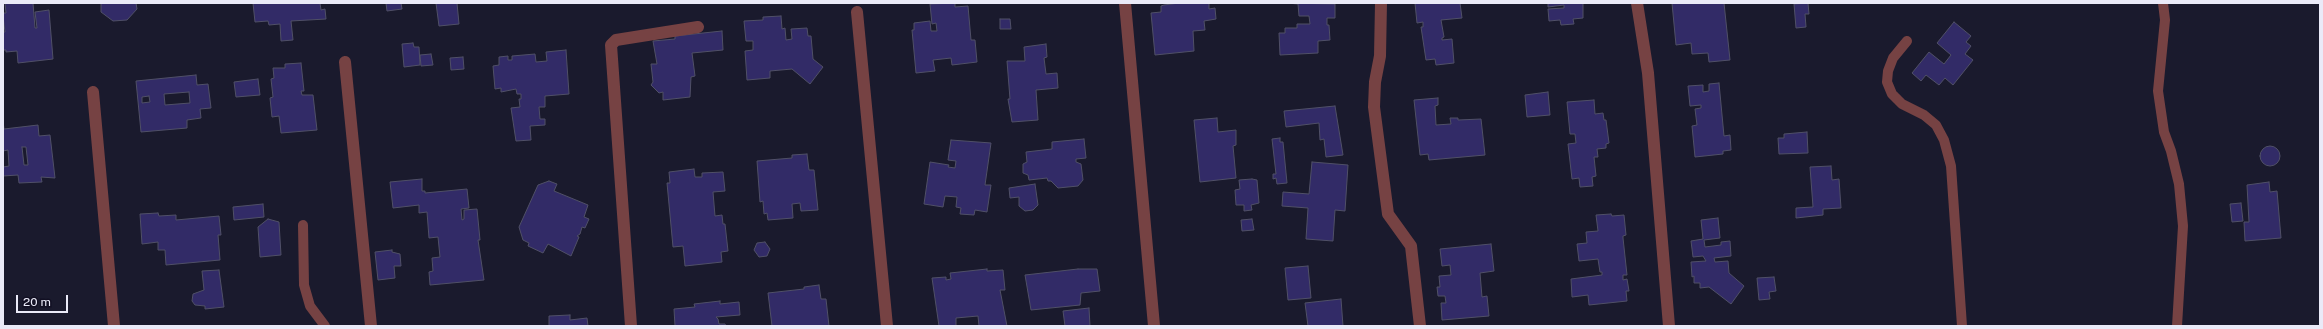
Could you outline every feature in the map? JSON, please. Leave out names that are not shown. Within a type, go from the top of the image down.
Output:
[{"type":"street","points":[[1125,3],[1154,326]]},
{"type":"street","points":[[1381,3],[1380,56],[1375,82],[1374,107],[1388,214],[1411,246],[1420,326]]},
{"type":"street","points":[[1637,3],[1639,26],[1648,73],[1669,326]]},
{"type":"street","points":[[857,12],[887,326]]},
{"type":"street","points":[[631,326],[611,45],[616,40],[698,27]]},
{"type":"street","points":[[345,62],[370,326]]},
{"type":"street","points":[[93,92],[114,326]]},
{"type":"lane","points":[[2163,3],[2165,20],[2158,90],[2164,132],[2171,151],[2178,184],[2183,226],[2177,326]]},
{"type":"lane","points":[[1906,41],[1893,58],[1888,71],[1887,82],[1892,94],[1902,104],[1924,115],[1936,125],[1944,140],[1951,166],[1962,326]]},
{"type":"lane","points":[[303,225],[304,285],[310,306],[325,326]]},
{"type":"building","points":[[5,3],[33,3],[35,28],[37,28],[35,12],[49,10],[53,59],[18,63],[17,51],[6,52],[6,50],[3,50],[3,32],[5,32],[3,13],[6,13]]},
{"type":"building","points":[[101,3],[136,3],[137,9],[127,20],[113,21],[101,12]]},
{"type":"building","points":[[253,3],[320,3],[321,10],[325,9],[326,19],[291,21],[293,40],[281,41],[280,24],[269,25],[268,21],[255,22]]},
{"type":"building","points":[[386,3],[401,3],[402,9],[387,11]]},
{"type":"building","points":[[436,3],[457,3],[459,24],[439,26]]},
{"type":"building","points":[[955,3],[955,7],[968,6],[971,40],[975,40],[977,62],[952,65],[951,58],[933,60],[935,71],[916,73],[912,30],[914,30],[914,23],[930,21],[931,31],[937,31],[936,23],[932,24],[930,4]]},
{"type":"building","points":[[1179,3],[1209,3],[1209,9],[1215,8],[1216,19],[1204,21],[1205,30],[1193,31],[1194,51],[1155,55],[1151,13],[1161,12],[1161,6]]},
{"type":"building","points":[[1287,3],[1335,4],[1335,18],[1327,18],[1330,40],[1318,41],[1318,53],[1280,55],[1279,33],[1285,33],[1285,28],[1297,28],[1297,24],[1310,24],[1309,16],[1299,16],[1298,4]]},
{"type":"building","points":[[1415,3],[1460,3],[1462,18],[1441,20],[1444,37],[1442,40],[1452,39],[1454,63],[1436,65],[1435,59],[1426,60],[1421,27],[1423,27],[1423,22],[1417,23]]},
{"type":"building","points":[[1548,3],[1583,3],[1583,18],[1573,19],[1574,24],[1561,25],[1560,20],[1549,21],[1548,9],[1564,8],[1564,5],[1548,7]]},
{"type":"building","points":[[1672,3],[1724,3],[1730,60],[1709,62],[1708,53],[1692,54],[1691,43],[1676,45]]},
{"type":"building","points":[[1808,3],[1809,14],[1805,14],[1806,27],[1796,28],[1794,4]]},
{"type":"building","points":[[781,16],[782,29],[785,28],[786,40],[792,39],[791,29],[807,28],[808,36],[811,36],[813,59],[823,67],[810,84],[792,69],[770,71],[770,78],[747,80],[745,51],[753,50],[753,41],[746,41],[744,21],[763,20],[763,17]]},
{"type":"building","points":[[1000,19],[1010,19],[1011,29],[1000,29]]},
{"type":"building","points":[[1954,22],[1971,36],[1966,42],[1971,46],[1965,54],[1973,60],[1953,85],[1945,78],[1939,85],[1926,75],[1921,81],[1912,73],[1929,52],[1944,64],[1951,55],[1937,43]]},
{"type":"building","points":[[722,31],[723,50],[692,53],[695,76],[691,77],[690,97],[663,100],[663,92],[659,93],[651,85],[653,82],[651,64],[657,64],[653,41],[675,39],[675,36]]},
{"type":"building","points":[[413,43],[414,47],[419,47],[420,65],[404,67],[402,44]]},
{"type":"building","points":[[1046,44],[1047,57],[1044,58],[1046,74],[1057,73],[1058,88],[1036,90],[1038,120],[1012,122],[1008,99],[1010,99],[1007,61],[1025,61],[1024,47]]},
{"type":"building","points":[[566,50],[569,94],[545,96],[545,107],[539,107],[540,119],[545,119],[545,125],[530,126],[531,140],[516,141],[511,108],[520,107],[519,99],[521,99],[521,94],[517,94],[516,89],[501,92],[501,88],[495,89],[493,66],[499,65],[499,57],[508,56],[508,60],[512,60],[512,56],[535,54],[536,62],[547,61],[546,52]]},
{"type":"building","points":[[431,54],[433,65],[421,66],[420,55]]},
{"type":"building","points":[[463,57],[464,69],[451,70],[450,58]]},
{"type":"building","points":[[301,63],[304,91],[301,91],[302,95],[313,95],[317,130],[281,133],[279,116],[272,117],[270,98],[273,97],[271,79],[274,78],[273,68],[285,68],[285,64]]},
{"type":"building","points":[[196,75],[197,85],[208,84],[211,108],[200,109],[201,118],[187,120],[187,128],[141,132],[136,81]],"holes":[[[189,92],[190,103],[165,105],[164,94]],[[149,96],[150,102],[142,103],[142,97]]]},
{"type":"building","points":[[258,79],[260,95],[236,97],[234,82]]},
{"type":"building","points":[[1719,83],[1724,136],[1730,135],[1731,150],[1723,151],[1723,154],[1695,157],[1692,126],[1697,125],[1695,109],[1701,108],[1701,105],[1690,106],[1688,86],[1703,85],[1703,92],[1709,91],[1709,84]]},
{"type":"building","points":[[1548,92],[1550,115],[1527,117],[1525,95]]},
{"type":"building","points":[[1438,98],[1438,105],[1435,106],[1436,125],[1451,124],[1450,118],[1458,118],[1458,120],[1481,119],[1485,155],[1429,160],[1428,154],[1420,155],[1414,100]]},
{"type":"building","points":[[1594,100],[1595,114],[1603,113],[1604,120],[1606,120],[1609,143],[1606,144],[1606,148],[1597,149],[1598,157],[1594,157],[1596,176],[1592,177],[1593,186],[1580,187],[1579,178],[1572,179],[1568,144],[1576,143],[1575,134],[1570,134],[1567,102]]},
{"type":"building","points":[[1335,106],[1343,155],[1326,157],[1324,139],[1320,140],[1319,123],[1286,127],[1284,111]]},
{"type":"building","points":[[1217,118],[1218,132],[1236,130],[1236,145],[1233,146],[1236,178],[1200,182],[1194,120]]},
{"type":"building","points":[[3,121],[4,129],[38,125],[39,136],[50,135],[55,178],[41,177],[42,182],[19,183],[18,175],[3,176],[3,167],[9,166],[8,150],[3,151]],"holes":[[[22,147],[26,147],[28,165],[24,165]]]},
{"type":"building","points":[[1807,132],[1808,153],[1779,154],[1778,138],[1784,138],[1784,134]]},
{"type":"building","points":[[1280,138],[1280,142],[1283,142],[1287,183],[1277,184],[1276,178],[1273,179],[1273,174],[1276,174],[1272,139]]},
{"type":"building","points":[[1084,139],[1086,158],[1076,159],[1076,162],[1081,164],[1083,180],[1078,186],[1058,188],[1051,181],[1048,181],[1047,178],[1029,180],[1028,175],[1023,173],[1023,164],[1027,162],[1026,152],[1052,149],[1052,142]]},
{"type":"building","points":[[951,140],[991,143],[985,185],[991,185],[987,212],[975,210],[974,215],[960,214],[961,208],[956,207],[957,197],[945,196],[943,207],[924,204],[930,162],[949,165],[948,167],[955,168],[956,161],[948,160]]},
{"type":"building","points":[[2270,146],[2277,149],[2280,156],[2277,163],[2270,166],[2263,163],[2260,156],[2263,149]]},
{"type":"building","points":[[807,154],[809,170],[814,170],[818,210],[801,211],[800,203],[792,204],[793,218],[768,220],[767,213],[764,214],[763,201],[760,202],[757,161],[792,158],[792,155]]},
{"type":"building","points":[[1312,162],[1348,165],[1345,211],[1335,210],[1333,241],[1306,239],[1308,208],[1282,206],[1283,192],[1309,194]]},
{"type":"building","points":[[1831,166],[1832,180],[1839,179],[1841,208],[1823,209],[1823,215],[1796,218],[1796,208],[1813,207],[1810,167]]},
{"type":"building","points":[[694,169],[695,177],[702,177],[702,173],[723,172],[725,191],[713,192],[715,216],[722,215],[723,224],[725,224],[728,251],[721,252],[722,262],[685,266],[683,246],[673,247],[667,183],[670,183],[669,172]]},
{"type":"building","points":[[422,179],[422,191],[425,191],[425,193],[467,189],[469,208],[461,209],[462,220],[464,219],[464,210],[477,209],[480,240],[478,240],[484,280],[430,285],[429,272],[433,271],[432,258],[440,257],[438,237],[429,238],[427,212],[419,213],[419,205],[393,208],[390,182]]},
{"type":"building","points":[[1239,180],[1257,180],[1259,203],[1251,205],[1252,210],[1244,211],[1244,205],[1236,205],[1235,190],[1240,189]]},
{"type":"building","points":[[549,181],[557,184],[554,191],[588,205],[584,217],[589,219],[585,228],[582,227],[580,234],[577,236],[579,237],[571,256],[548,244],[543,253],[528,246],[529,243],[523,240],[519,227],[538,185]]},
{"type":"building","points":[[2269,182],[2270,192],[2277,191],[2281,238],[2245,241],[2244,222],[2249,222],[2247,185]]},
{"type":"building","points":[[1035,184],[1038,205],[1033,210],[1025,211],[1019,206],[1019,197],[1010,198],[1009,188]]},
{"type":"building","points":[[2241,203],[2243,221],[2232,222],[2230,204]]},
{"type":"building","points":[[263,204],[264,217],[234,220],[233,207]]},
{"type":"building","points":[[158,213],[159,216],[176,215],[176,220],[219,216],[221,235],[218,235],[220,260],[166,265],[165,250],[158,250],[158,242],[142,244],[140,214]]},
{"type":"building","points":[[1611,214],[1612,216],[1624,215],[1626,235],[1623,236],[1623,238],[1627,275],[1623,275],[1623,280],[1627,279],[1629,291],[1626,291],[1627,301],[1589,305],[1588,295],[1572,297],[1571,279],[1602,275],[1602,272],[1600,272],[1598,259],[1579,261],[1577,244],[1587,243],[1586,232],[1598,231],[1596,215]]},
{"type":"building","points":[[1718,218],[1720,238],[1704,240],[1705,247],[1721,245],[1721,242],[1730,241],[1731,256],[1714,258],[1715,262],[1728,261],[1729,273],[1744,286],[1731,304],[1709,287],[1700,288],[1700,283],[1694,283],[1694,276],[1692,277],[1691,262],[1706,261],[1703,256],[1693,257],[1691,241],[1703,239],[1701,220]]},
{"type":"building","points":[[268,219],[279,222],[281,255],[260,257],[258,227]]},
{"type":"building","points":[[1252,219],[1254,230],[1242,231],[1241,220]]},
{"type":"building","points":[[765,242],[770,249],[767,256],[759,257],[754,250],[757,243]]},
{"type":"building","points":[[1491,244],[1494,271],[1480,273],[1482,297],[1487,296],[1489,316],[1442,320],[1441,303],[1446,303],[1445,296],[1438,296],[1437,287],[1440,287],[1439,276],[1451,275],[1450,265],[1442,266],[1440,249]]},
{"type":"building","points":[[392,250],[392,252],[400,254],[401,266],[394,266],[395,278],[378,280],[375,252]]},
{"type":"building","points":[[1308,266],[1311,298],[1288,300],[1285,268]]},
{"type":"building","points":[[987,269],[987,271],[1003,270],[1005,290],[1000,290],[1007,326],[979,326],[978,316],[956,318],[956,326],[939,326],[932,278],[946,277],[946,280],[951,279],[950,273]]},
{"type":"building","points":[[1078,269],[1097,269],[1100,291],[1081,293],[1080,305],[1031,310],[1025,275]]},
{"type":"building","points":[[219,270],[224,307],[205,309],[205,306],[195,305],[192,301],[193,294],[204,290],[202,271]]},
{"type":"building","points":[[1774,277],[1776,291],[1769,292],[1770,299],[1759,300],[1757,278]]},
{"type":"building","points":[[819,285],[821,299],[826,299],[829,326],[772,326],[768,293],[804,289],[804,287]]},
{"type":"building","points":[[1341,299],[1343,326],[1308,326],[1305,303]]},
{"type":"building","points":[[720,301],[720,304],[739,302],[740,315],[716,317],[719,324],[725,324],[726,326],[675,326],[674,309],[695,307],[694,304]]},
{"type":"building","points":[[1089,308],[1090,326],[1065,326],[1063,311]]},
{"type":"building","points":[[570,315],[570,320],[587,318],[588,326],[549,326],[549,316]]}]
